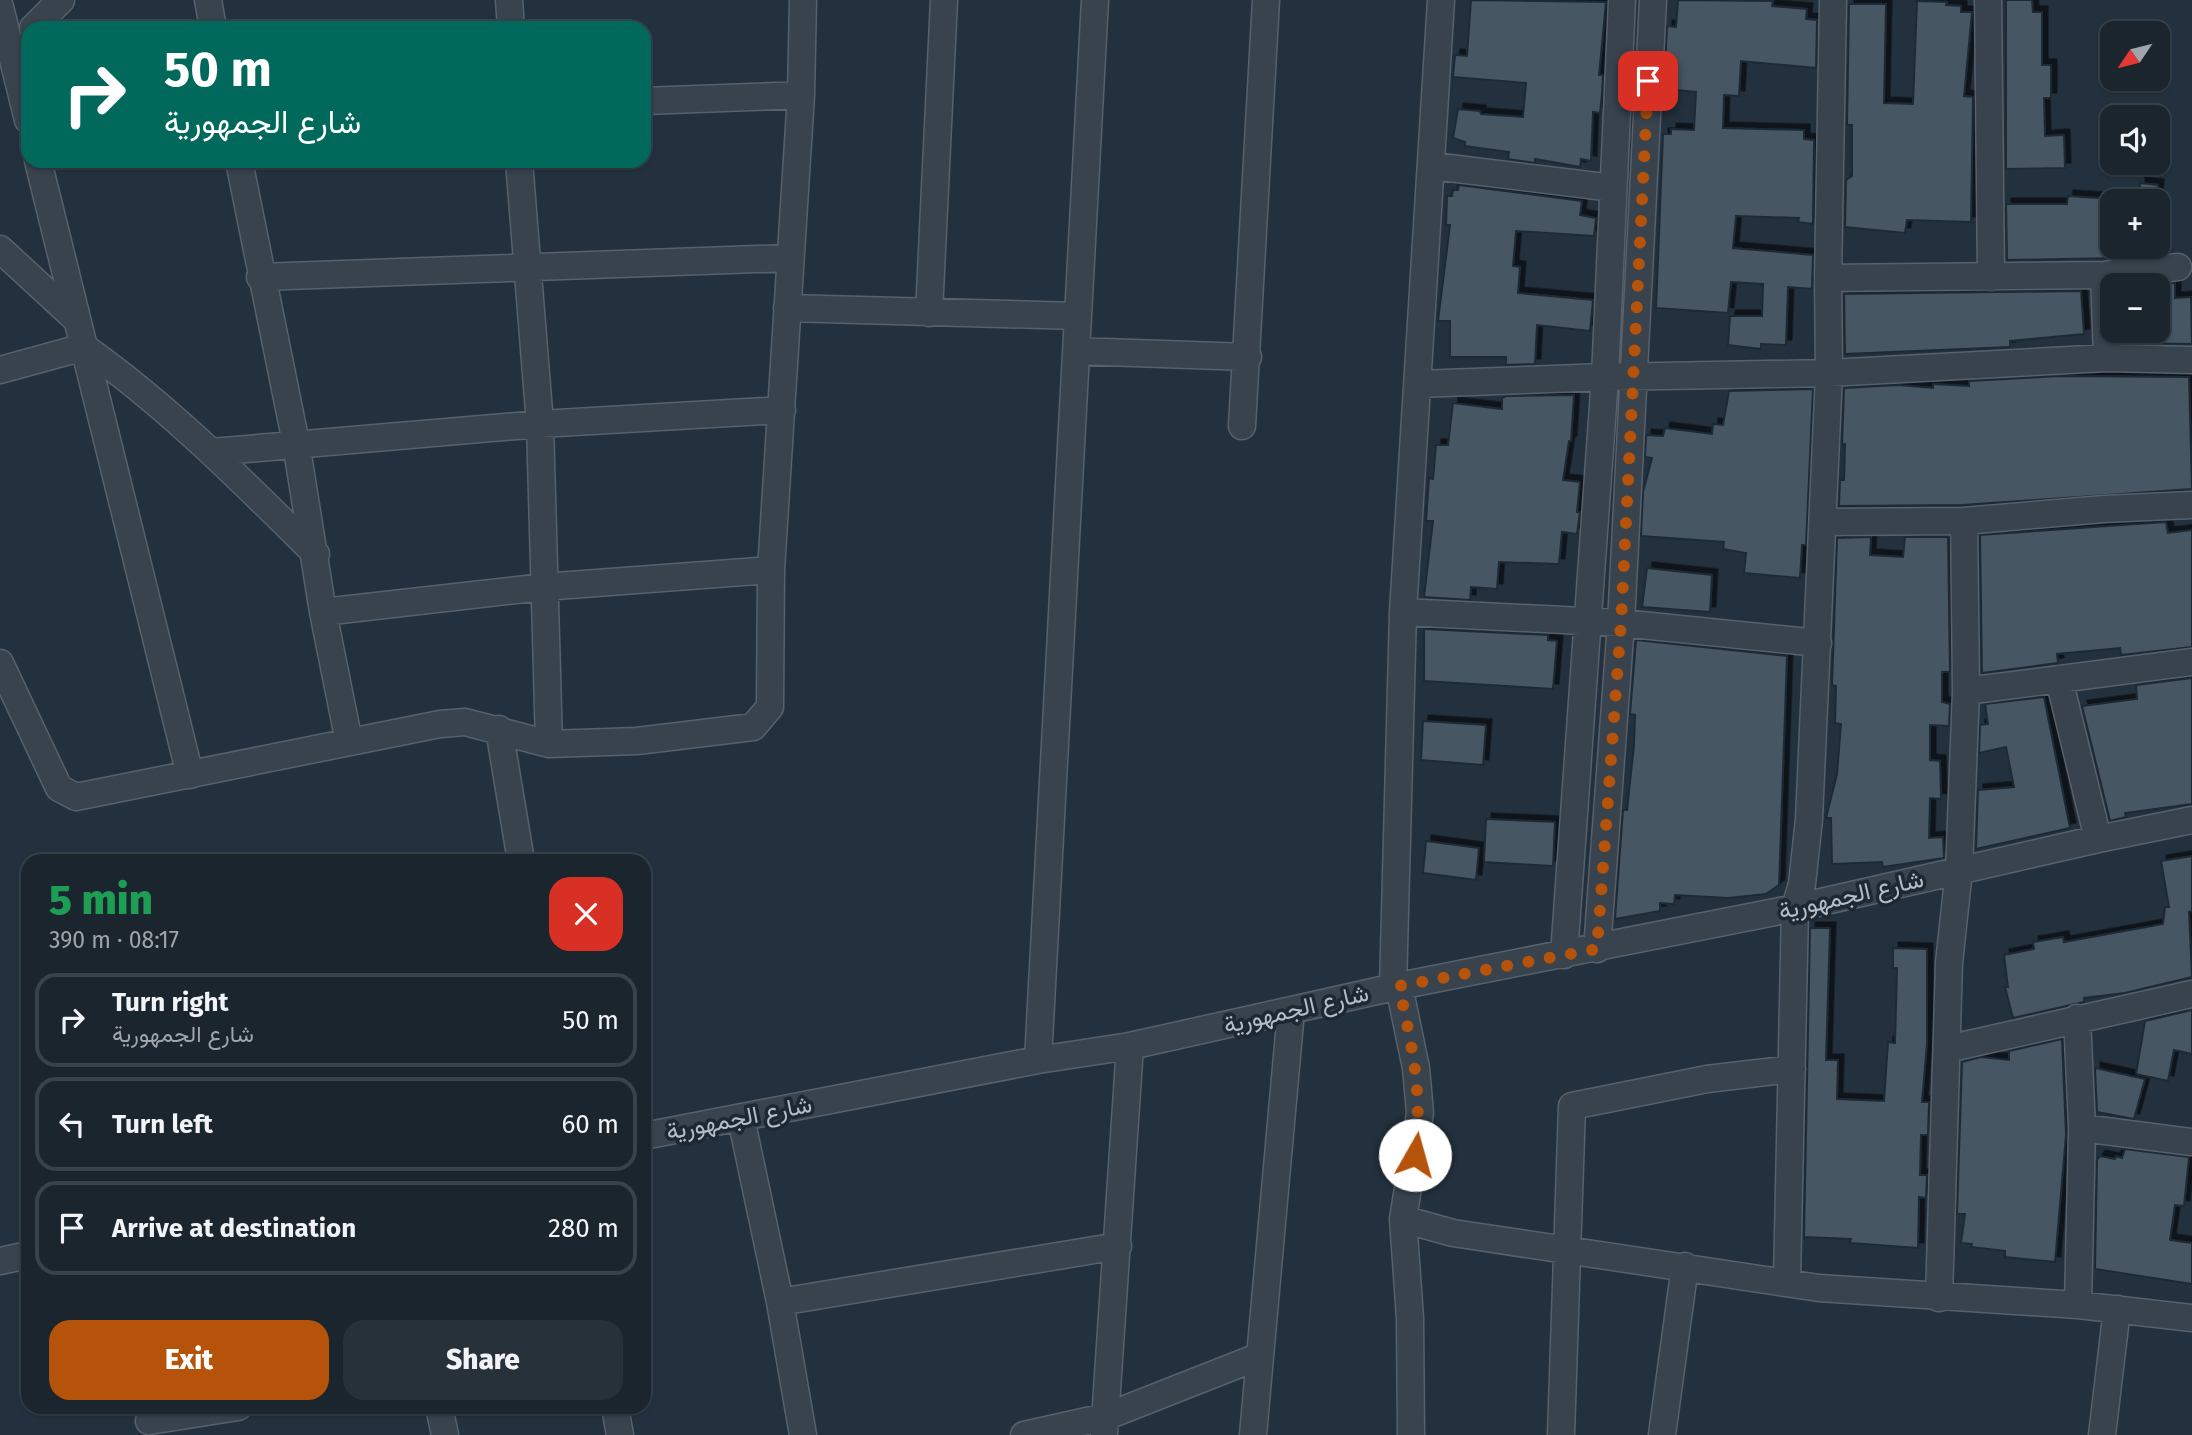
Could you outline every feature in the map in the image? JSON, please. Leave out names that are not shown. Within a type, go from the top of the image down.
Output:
[{"type":"street","points":[[40,21],[61,0]]},
{"type":"street","points":[[208,0],[212,21]]},
{"type":"street","points":[[509,0],[510,21]]},
{"type":"street","points":[[0,663],[59,788],[70,796],[82,797],[440,724],[465,722],[549,744],[663,739],[753,727],[770,707],[771,570],[782,410],[788,258],[801,95],[803,0]]},
{"type":"street","points":[[929,313],[944,0]]},
{"type":"street","points":[[1038,1060],[1095,0]]},
{"type":"street","points":[[1242,426],[1248,357],[1266,0]]},
{"type":"street","points":[[1411,1435],[1410,1331],[1403,1219],[1420,1113],[1416,1068],[1396,987],[1403,612],[1433,166],[1441,0]]},
{"type":"street","points":[[1564,955],[1605,377],[1622,0]]},
{"type":"street","points":[[1597,949],[1621,623],[1653,0]]},
{"type":"street","points":[[1787,1281],[1795,908],[1807,854],[1824,522],[1829,373],[1833,0]]},
{"type":"street","points":[[1989,0],[1991,277]]},
{"type":"street","points":[[0,7],[21,86]]},
{"type":"street","points":[[651,101],[801,95]]},
{"type":"street","points":[[1433,166],[1613,188]]},
{"type":"street","points":[[40,168],[190,775]]},
{"type":"street","points":[[240,168],[260,278],[296,443],[316,554],[323,612],[349,742]]},
{"type":"street","points":[[519,168],[540,424],[542,587],[549,744]]},
{"type":"street","points":[[0,249],[76,319]]},
{"type":"street","points":[[260,278],[788,258]]},
{"type":"street","points":[[2122,273],[2178,267]]},
{"type":"street","points":[[1828,278],[2100,275]]},
{"type":"street","points":[[787,308],[1077,316]]},
{"type":"street","points":[[2106,343],[2107,358]]},
{"type":"street","points":[[0,370],[83,347]]},
{"type":"street","points":[[83,347],[135,386],[212,452],[316,554]]},
{"type":"street","points":[[1076,351],[1248,357]]},
{"type":"street","points":[[1418,384],[1829,373],[2107,358],[2192,360]]},
{"type":"street","points":[[212,452],[540,424],[782,410]]},
{"type":"street","points":[[1824,522],[1964,521],[2104,509],[2192,505]]},
{"type":"street","points":[[1939,1298],[1949,963],[1959,870],[1966,691],[1964,521]]},
{"type":"street","points":[[323,612],[542,587],[771,570]]},
{"type":"street","points":[[1403,612],[1621,623],[1818,643]]},
{"type":"street","points":[[1966,691],[2192,662]]},
{"type":"street","points":[[2059,679],[2098,839]]},
{"type":"street","points":[[499,729],[520,854]]},
{"type":"street","name":"شارع الجمهورية","points":[[651,1135],[1038,1060],[1130,1046],[1396,987],[1795,908],[2192,820]]},
{"type":"street","points":[[1947,1049],[2192,994]]},
{"type":"street","points":[[1253,1435],[1291,1011]]},
{"type":"street","points":[[2077,1018],[2082,1128],[2078,1305]]},
{"type":"street","points":[[1104,1426],[1130,1046]]},
{"type":"street","points":[[1560,1435],[1566,1250],[1572,1183],[1572,1106],[1707,1079],[1792,1069]]},
{"type":"street","points":[[741,1118],[780,1301],[803,1435]]},
{"type":"street","points":[[2082,1128],[2192,1142]]},
{"type":"street","points":[[1403,1219],[1453,1233],[1787,1281],[1819,1288],[1939,1298],[2078,1305],[2192,1318]]},
{"type":"street","points":[[780,1301],[1118,1246]]},
{"type":"street","points":[[0,1261],[21,1256]]},
{"type":"street","points":[[1662,1435],[1685,1266]]},
{"type":"street","points":[[2102,1435],[2117,1309]]},
{"type":"street","points":[[1024,1435],[1104,1426],[1260,1356]]},
{"type":"street","points":[[149,1421],[194,1414]]},
{"type":"street","points":[[440,1414],[445,1435]]},
{"type":"street","points":[[616,1414],[620,1435]]},
{"type":"building","points":[[1471,0],[1606,2],[1599,75],[1603,75],[1602,93],[1600,113],[1593,112],[1591,161],[1581,159],[1580,167],[1535,159],[1535,163],[1508,159],[1509,152],[1465,146],[1465,142],[1453,138],[1458,109],[1480,111],[1481,114],[1523,117],[1526,83],[1453,77],[1455,55],[1467,56]]},
{"type":"building","points":[[1678,0],[1773,1],[1772,6],[1807,9],[1806,19],[1817,20],[1816,68],[1741,61],[1739,96],[1724,95],[1723,128],[1804,130],[1804,139],[1814,140],[1813,224],[1798,222],[1799,218],[1736,216],[1733,248],[1813,255],[1812,289],[1788,287],[1786,345],[1761,344],[1761,349],[1728,345],[1730,316],[1762,316],[1763,284],[1731,282],[1728,313],[1656,308],[1663,134],[1671,134],[1671,129],[1694,130],[1696,92],[1664,89],[1667,26],[1676,27]]},
{"type":"building","points":[[2006,0],[2032,0],[2033,12],[2042,12],[2042,65],[2051,65],[2051,98],[2044,98],[2045,136],[2064,135],[2065,168],[2006,169]]},
{"type":"building","points":[[1917,1],[1947,2],[1946,5],[1961,6],[1961,12],[1972,12],[1964,96],[1973,97],[1971,222],[1907,220],[1905,233],[1845,227],[1846,180],[1852,176],[1852,125],[1847,125],[1849,4],[1886,4],[1884,103],[1913,104]]},
{"type":"building","points":[[2140,183],[2158,185],[2158,189],[2140,189]]},
{"type":"building","points":[[1459,185],[1582,201],[1580,215],[1596,218],[1594,236],[1516,231],[1513,266],[1520,267],[1518,293],[1593,300],[1590,331],[1537,325],[1535,364],[1506,365],[1506,357],[1450,357],[1450,321],[1438,321],[1450,225],[1446,225],[1447,196],[1452,196],[1453,190],[1458,190]]},
{"type":"building","points":[[2068,196],[2100,198],[2100,258],[2007,260],[2006,204],[2067,204]]},
{"type":"building","points":[[2175,283],[2175,298],[2191,297],[2192,344],[2122,343],[2170,343],[2170,284]]},
{"type":"building","points":[[2081,291],[2084,334],[2010,341],[2010,347],[1845,354],[1844,294]]},
{"type":"building","points":[[2059,376],[2189,377],[2192,489],[1963,505],[1839,506],[1840,480],[1844,480],[1844,388],[1898,385],[1933,388],[1933,384],[1969,386],[1969,381]]},
{"type":"building","points":[[1813,389],[1806,545],[1802,545],[1800,578],[1744,573],[1746,553],[1723,549],[1724,542],[1641,536],[1643,492],[1652,458],[1645,457],[1646,435],[1663,436],[1665,428],[1712,434],[1713,424],[1723,425],[1729,391]]},
{"type":"building","points":[[1574,395],[1571,441],[1563,480],[1580,482],[1577,512],[1580,512],[1577,534],[1562,532],[1559,564],[1499,562],[1497,589],[1471,587],[1470,600],[1424,597],[1433,521],[1426,521],[1429,478],[1433,479],[1436,445],[1448,445],[1453,403],[1502,409],[1502,398],[1506,396]]},
{"type":"building","points":[[2166,522],[2168,533],[2192,530],[2192,647],[2121,655],[2120,648],[2057,654],[2058,663],[1982,673],[1980,535]]},
{"type":"building","points":[[1871,537],[1870,555],[1903,557],[1905,537],[1948,537],[1950,672],[1942,672],[1942,702],[1950,704],[1949,726],[1930,725],[1930,760],[1940,761],[1941,799],[1930,798],[1929,838],[1943,837],[1944,858],[1883,867],[1882,862],[1832,864],[1831,818],[1826,818],[1837,774],[1841,724],[1835,723],[1836,686],[1832,685],[1837,538]]},
{"type":"building","points":[[1647,568],[1712,575],[1710,612],[1642,607]]},
{"type":"building","points":[[1424,629],[1548,635],[1548,640],[1557,641],[1553,689],[1424,681]]},
{"type":"building","points":[[1636,640],[1787,656],[1779,885],[1766,894],[1728,898],[1675,895],[1674,904],[1660,903],[1660,911],[1615,919],[1623,810],[1627,810],[1634,745],[1635,715],[1630,714]]},
{"type":"building","points":[[2192,678],[2192,804],[2125,813],[2126,817],[2110,821],[2082,706],[2137,699],[2136,685]]},
{"type":"building","points":[[2044,697],[2070,828],[1976,849],[1978,790],[2014,787],[2006,747],[1979,753],[1980,725],[1988,724],[1985,704]]},
{"type":"building","points":[[1423,721],[1486,725],[1483,765],[1421,760]]},
{"type":"building","points":[[1486,819],[1555,822],[1553,866],[1484,862]]},
{"type":"building","points":[[1426,841],[1479,848],[1476,880],[1423,873]]},
{"type":"building","points":[[2192,856],[2192,911],[2189,912],[2192,977],[2125,993],[2084,998],[2084,1002],[2013,1018],[2005,987],[2008,987],[2004,955],[2034,949],[2033,942],[2063,937],[2064,942],[2163,924],[2165,907],[2169,907],[2161,861]]},
{"type":"building","points":[[1810,928],[1830,928],[1826,1060],[1838,1060],[1837,1099],[1884,1101],[1888,1042],[1895,1043],[1897,968],[1893,968],[1893,948],[1927,949],[1927,1043],[1922,1102],[1929,1102],[1928,1135],[1921,1135],[1920,1175],[1927,1175],[1926,1198],[1919,1197],[1918,1248],[1850,1243],[1851,1239],[1804,1237]]},
{"type":"building","points":[[2192,1010],[2192,1054],[2174,1050],[2168,1081],[2136,1074],[2145,1021]]},
{"type":"building","points":[[2062,1039],[2066,1135],[2055,1262],[2005,1257],[2005,1251],[1971,1247],[1972,1244],[1961,1243],[1965,1214],[1957,1214],[1962,1062],[1981,1057],[2009,1060],[2009,1051]]},
{"type":"building","points":[[2095,1068],[2145,1079],[2134,1119],[2097,1112]]},
{"type":"building","points":[[2125,1149],[2189,1157],[2184,1206],[2175,1205],[2170,1240],[2192,1243],[2192,1284],[2095,1269],[2097,1160],[2100,1156],[2122,1158]]},
{"type":"route","points":[[1415,1155],[1420,1113],[1416,1068],[1399,986],[1597,949],[1621,623],[1648,81]]}]
